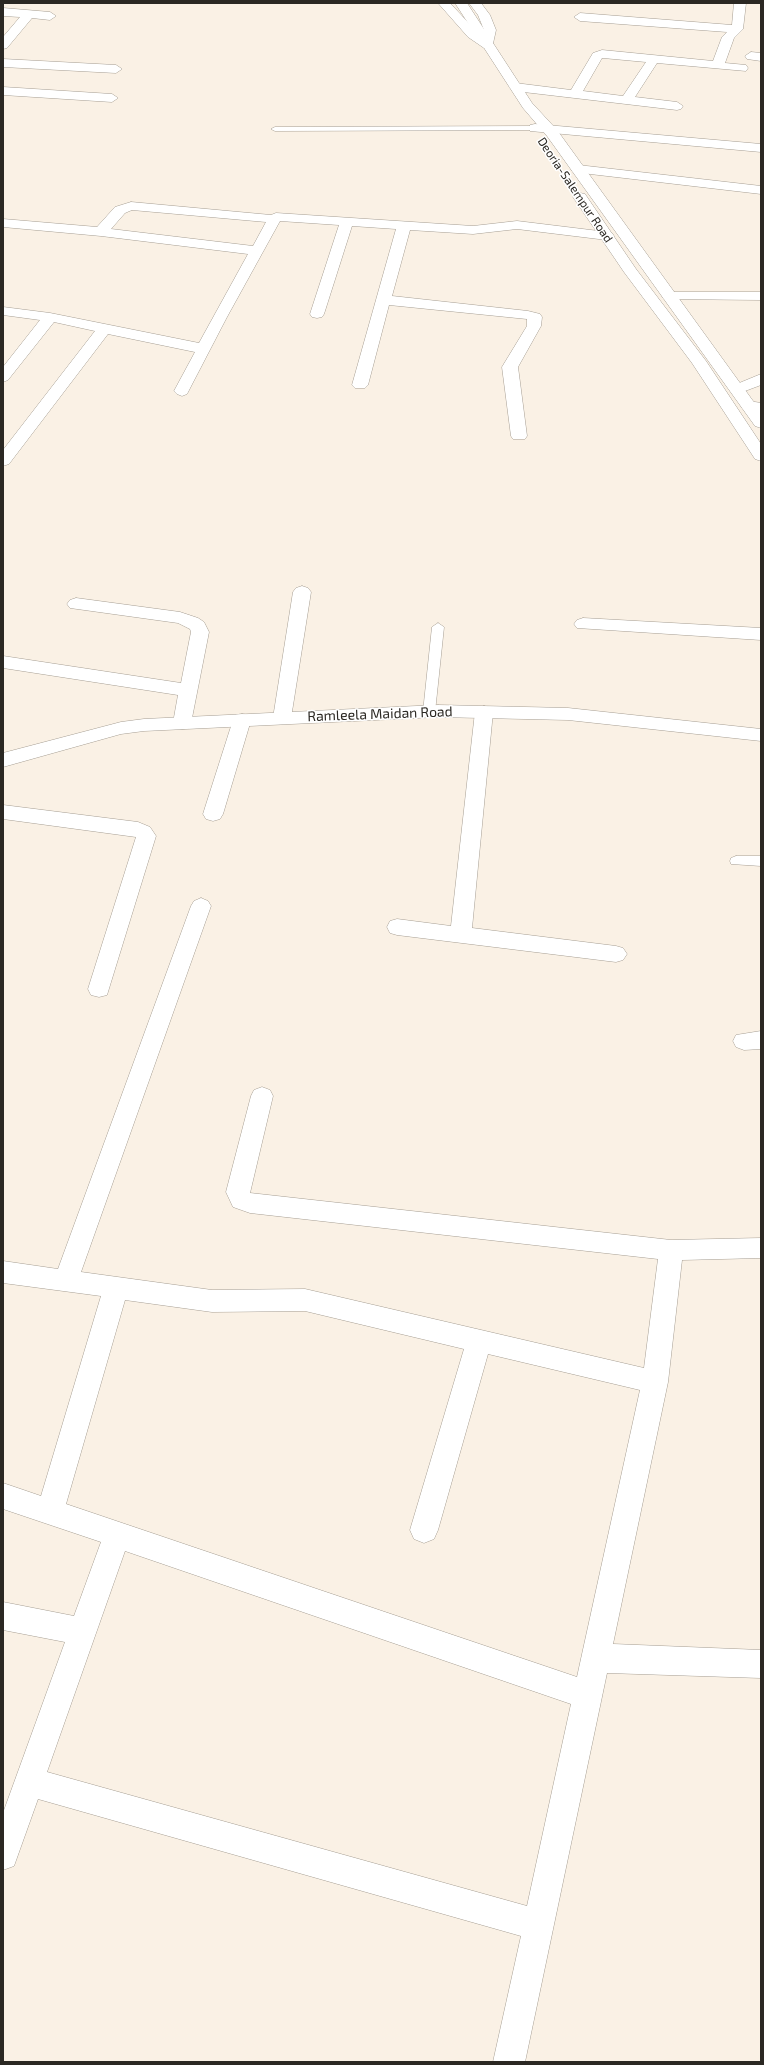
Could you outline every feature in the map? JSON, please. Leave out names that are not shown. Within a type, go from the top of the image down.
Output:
[{"type":"main road","points":[[444,3],[472,34],[488,45],[490,30],[484,14],[475,3]]},
{"type":"main road","name":"Deoria-Salempur Road","points":[[461,3],[541,128],[578,169],[737,389],[755,407],[761,423]]},
{"type":"main road","points":[[718,66],[728,37],[737,29],[740,3]]},
{"type":"main road","points":[[3,12],[50,16]]},
{"type":"main road","points":[[3,45],[28,14]]},
{"type":"main road","points":[[580,17],[737,29]]},
{"type":"main road","points":[[575,94],[599,55],[742,68]]},
{"type":"main road","points":[[628,100],[653,60]]},
{"type":"main road","points":[[3,63],[116,69]]},
{"type":"main road","points":[[515,87],[677,106]]},
{"type":"main road","points":[[3,91],[112,98]]},
{"type":"main road","points":[[541,128],[761,148]]},
{"type":"main road","name":"Deoria-Salempur Road","points":[[541,128],[537,135],[559,166]]},
{"type":"main road","points":[[578,169],[761,190]]},
{"type":"main road","name":"Deoria-Salempur Road","points":[[572,185],[607,236],[698,361],[761,456]]},
{"type":"main road","points":[[101,232],[120,210],[131,206],[274,219],[284,216],[404,226],[483,230],[517,225],[607,236]]},
{"type":"main road","points":[[182,391],[274,219]]},
{"type":"main road","points":[[317,314],[347,221]]},
{"type":"main road","points":[[3,223],[101,232],[256,251]]},
{"type":"main road","points":[[360,386],[404,226]]},
{"type":"main road","points":[[669,296],[761,296]]},
{"type":"main road","points":[[384,300],[528,315],[534,318],[534,326],[510,367],[520,436]]},
{"type":"main road","points":[[3,311],[50,317],[204,349]]},
{"type":"main road","points":[[3,377],[50,317]]},
{"type":"main road","points":[[3,461],[105,328]]},
{"type":"main road","points":[[737,389],[761,379]]},
{"type":"main road","points":[[282,718],[302,592]]},
{"type":"main road","points":[[76,604],[180,618],[198,626],[200,632],[187,690],[182,723]]},
{"type":"main road","points":[[583,624],[761,634]]},
{"type":"main road","points":[[3,662],[187,690]]},
{"type":"main road","name":"Ramleela Maidan Road","points":[[3,760],[120,728],[182,723],[429,712],[568,714],[761,735]]},
{"type":"main road","points":[[461,935],[484,712]]},
{"type":"main road","points":[[213,814],[242,720]]},
{"type":"main road","points":[[3,812],[138,829],[144,832],[146,836],[99,989]]},
{"type":"main road","points":[[66,1280],[201,906]]},
{"type":"main road","points":[[397,927],[616,954]]},
{"type":"main road","points":[[262,1096],[238,1192],[241,1200],[250,1203],[671,1250],[761,1248]]},
{"type":"main road","points":[[508,2062],[655,1382],[671,1250]]},
{"type":"main road","points":[[3,1272],[212,1301],[305,1300],[655,1382]]},
{"type":"main road","points":[[50,1512],[116,1288]]},
{"type":"main road","points":[[424,1530],[479,1341]]},
{"type":"main road","points":[[3,1496],[587,1695]]},
{"type":"main road","points":[[3,1855],[117,1535]]},
{"type":"main road","points":[[3,1616],[82,1632]]},
{"type":"main road","points":[[595,1658],[761,1664]]},
{"type":"main road","points":[[29,1782],[538,1925]]},
{"type":"lane","points":[[275,129],[541,128]]},
{"type":"lane","points":[[429,712],[438,627]]},
{"type":"lane","points":[[736,861],[761,861]]}]
